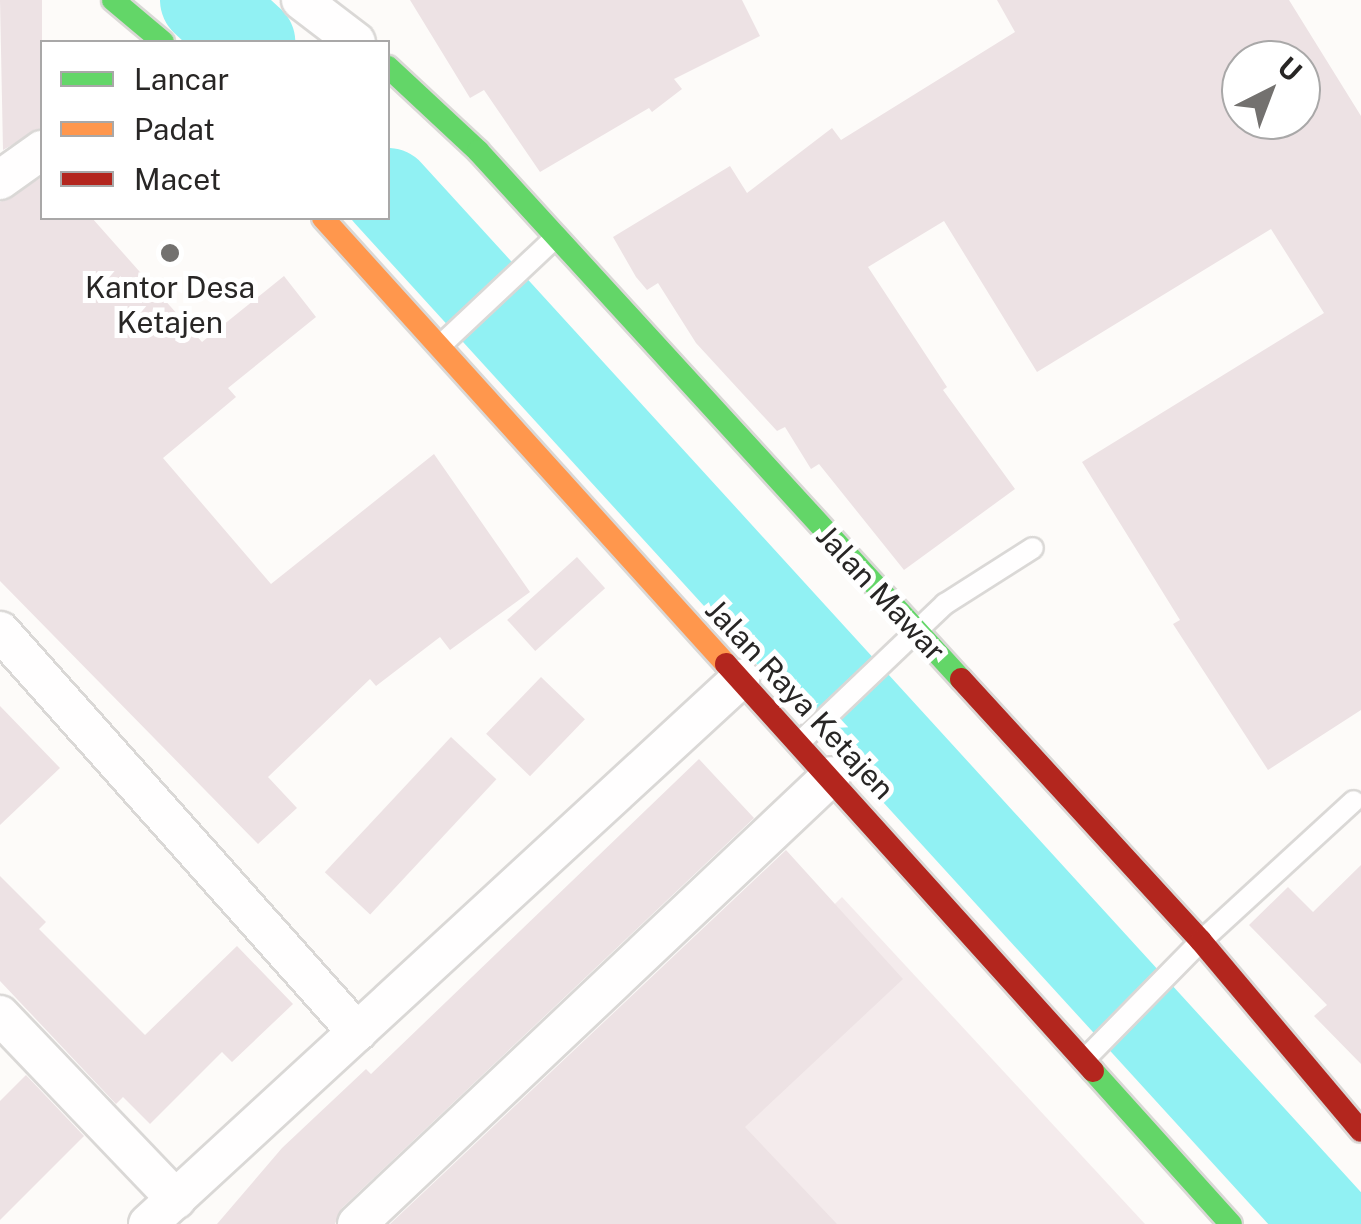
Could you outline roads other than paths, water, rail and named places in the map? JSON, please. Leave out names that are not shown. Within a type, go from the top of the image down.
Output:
[{"type":"street","points":[[113,0],[161,40]]},
{"type":"street","points":[[302,0],[353,40]]},
{"type":"street","name":"Jalan Mawar","points":[[391,82],[478,151],[547,245],[911,634],[1361,1131]]},
{"type":"street","points":[[0,180],[40,151]]},
{"type":"street","name":"Jalan Raya Ketajen","points":[[325,220],[740,680],[801,741],[1231,1224]]},
{"type":"street","points":[[0,631],[357,1032]]},
{"type":"street","points":[[0,1014],[162,1211],[740,680]]},
{"type":"street","points":[[357,1224],[832,776]]},
{"type":"lane","points":[[439,346],[547,245]]},
{"type":"lane","points":[[801,741],[945,604],[1032,548]]},
{"type":"lane","points":[[1084,1060],[1195,946],[1354,801]]},
{"type":"waterway","points":[[205,0],[248,40]]},
{"type":"waterway","points":[[390,195],[1329,1224]]},
{"type":"place","name":"Kantor Desa Ketajen","points":[[170,253]]}]
